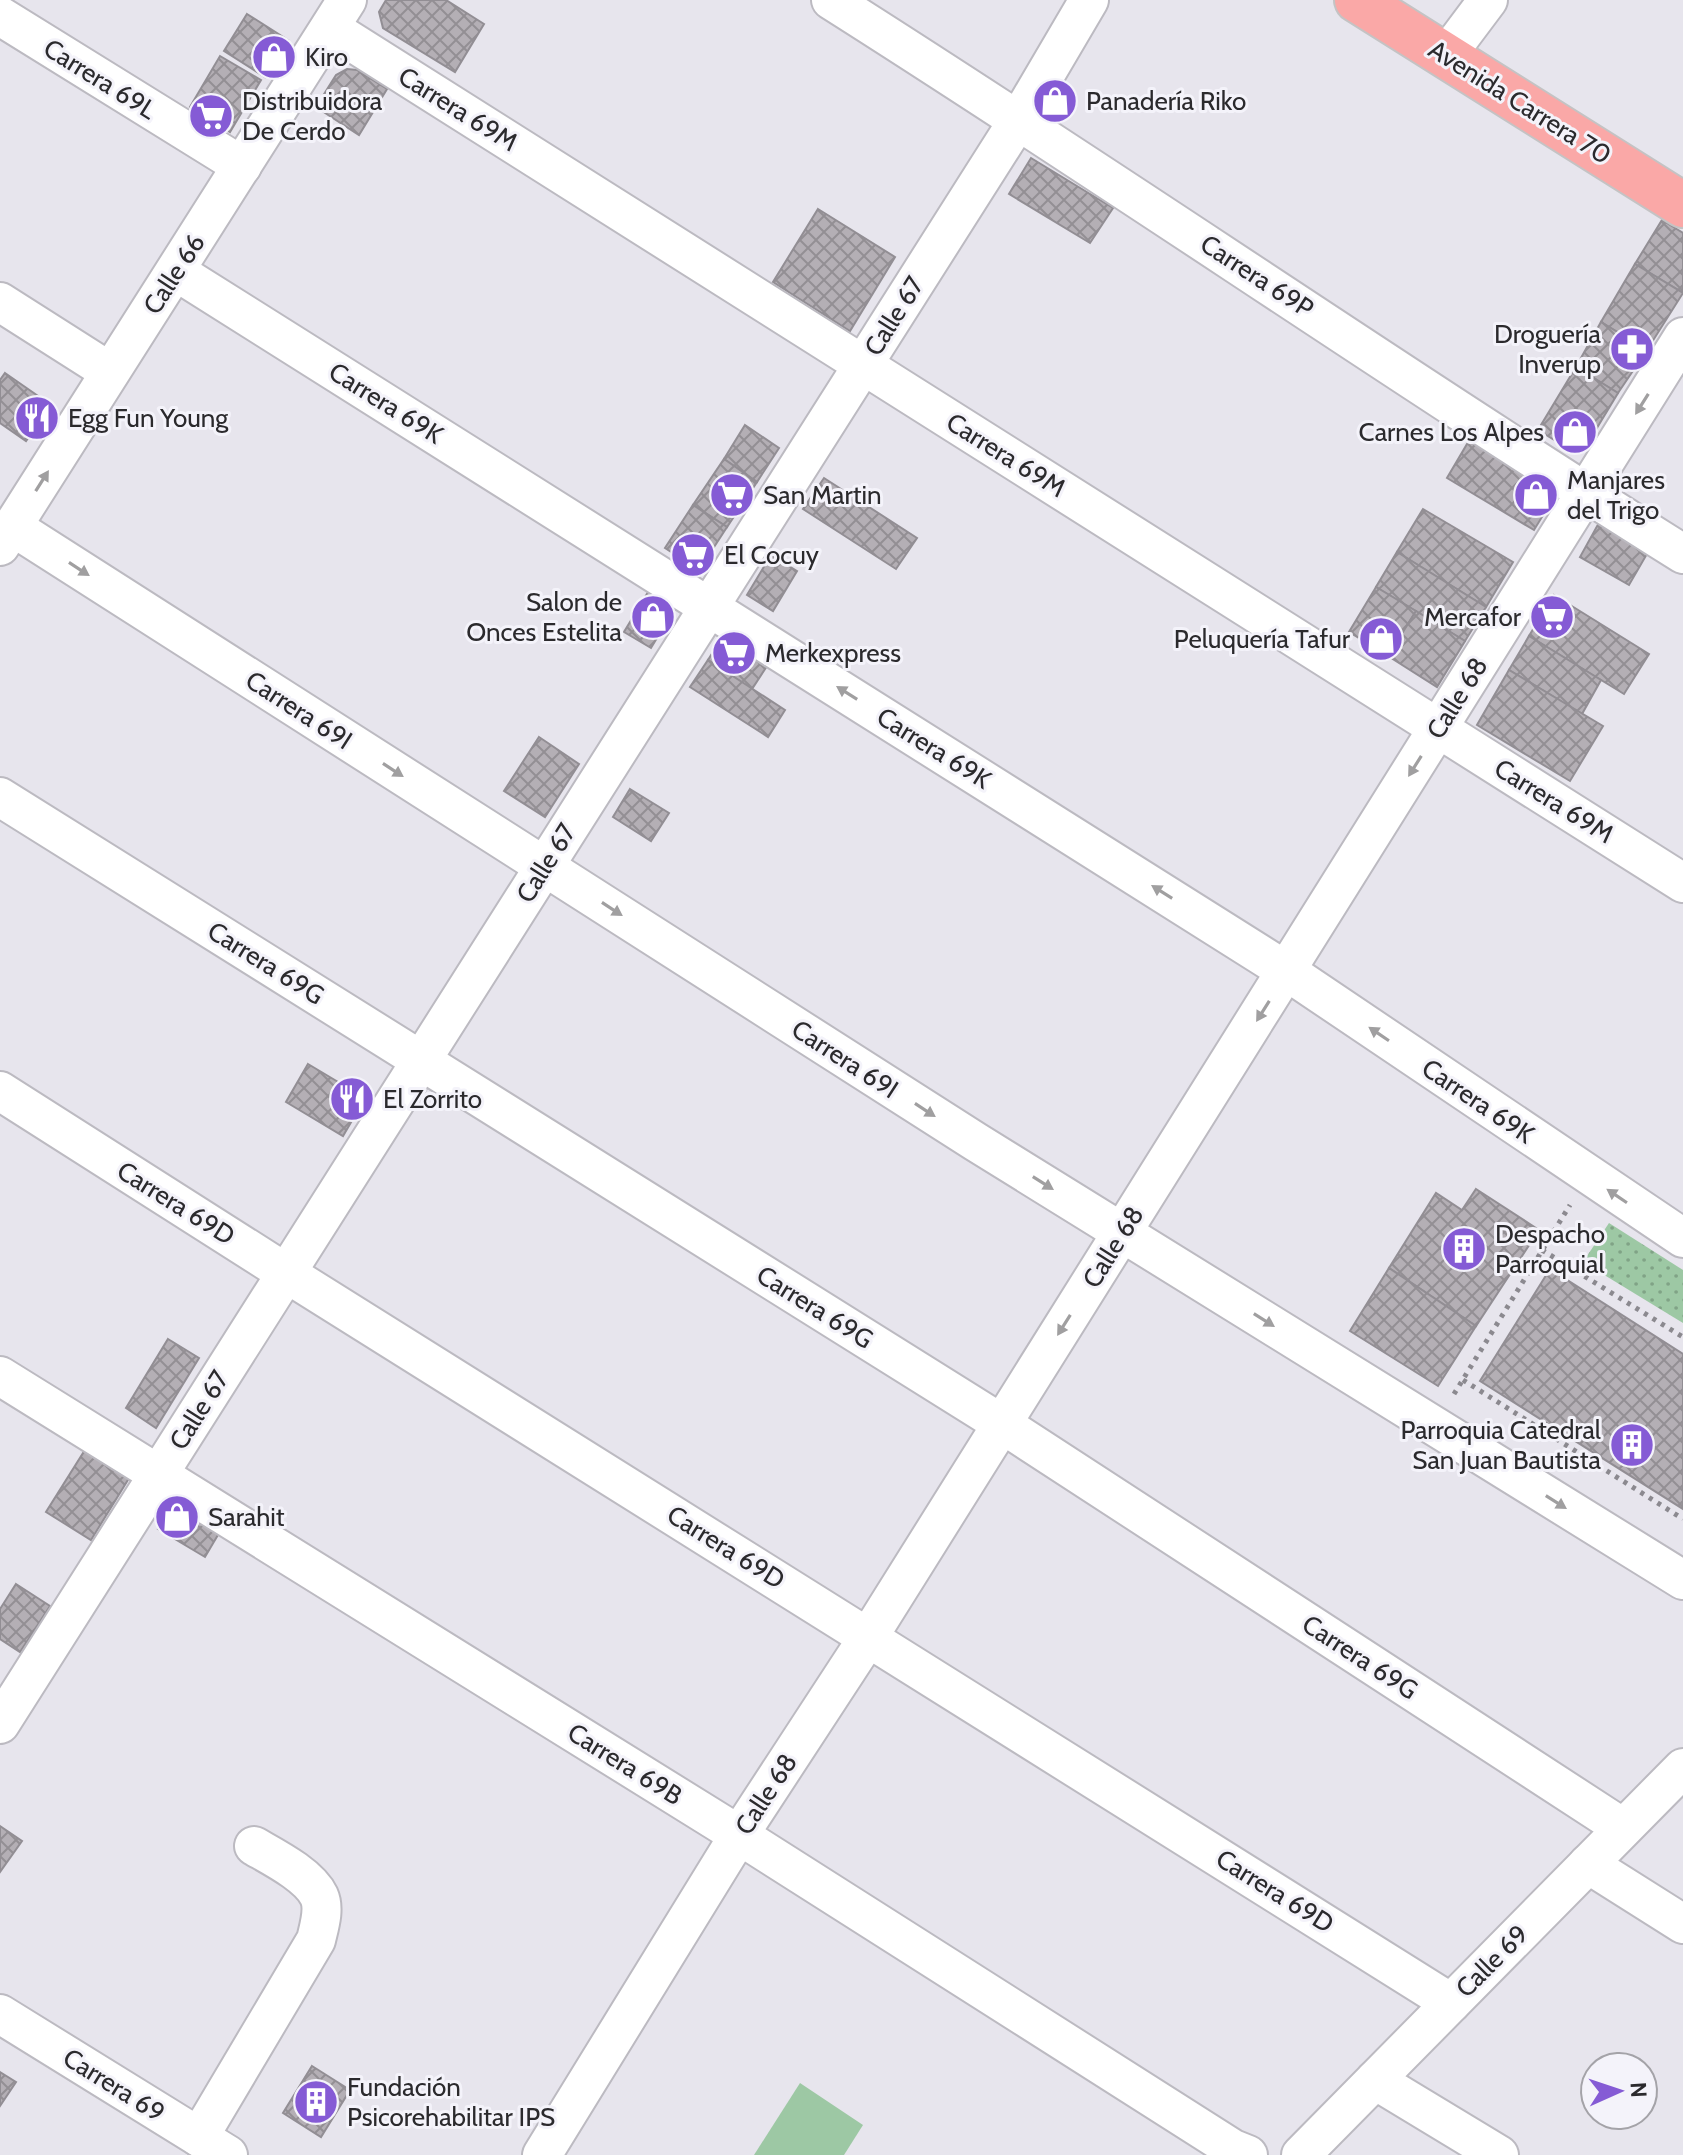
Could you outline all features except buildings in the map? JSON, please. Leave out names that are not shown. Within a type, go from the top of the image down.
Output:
[{"type":"main road","name":"Avenida Carrera 70","points":[[1357,0],[1680,198]]},
{"type":"street","name":"Carrera 69P","points":[[831,0],[1019,119],[1585,493],[1683,554]]},
{"type":"street","name":"Calle 67","points":[[4,1707],[159,1473],[1019,119],[1089,0]]},
{"type":"street","points":[[1446,56],[1488,0]]},
{"type":"street","name":"Calle 66","points":[[7,537],[338,14]]},
{"type":"street","name":"Carrera 69M","points":[[338,14],[863,365],[1683,883]]},
{"type":"street","name":"Carrera 69L","points":[[0,16],[242,166]]},
{"type":"street","name":"Carrera 69K","points":[[177,272],[1288,972],[1683,1238]]},
{"type":"street","points":[[0,302],[110,372]]},
{"type":"street","name":"Calle 68","points":[[542,2155],[739,1835],[869,1636],[1288,972],[1683,337]]},
{"type":"street","name":"Carrera 69I","points":[[7,537],[544,866],[1122,1233],[1683,1580]]},
{"type":"street","name":"Carrera 69G","points":[[0,797],[1002,1424],[1623,1828]]},
{"type":"street","name":"Carrera 69D","points":[[0,1091],[1451,2003]]},
{"type":"street","name":"Carrera 69B","points":[[0,1376],[739,1835],[1233,2149],[1248,2155]]},
{"type":"street","name":"Calle 69","points":[[1301,2155],[1683,1768]]},
{"type":"street","points":[[214,2146],[316,1940],[321,1915],[319,1896],[299,1874],[254,1846]]},
{"type":"street","points":[[1588,1864],[1683,1924]]},
{"type":"street","name":"Carrera 69","points":[[0,2014],[214,2146]]},
{"type":"street","points":[[1375,2080],[1499,2155]]},
{"type":"path","points":[[1453,1396],[1573,1201]]},
{"type":"path","points":[[1542,1250],[1683,1337]]},
{"type":"path","points":[[1463,1380],[1683,1519]]},
{"type":"green space","points":[[1609,1223],[1683,1270],[1683,1323],[1583,1262]]},
{"type":"green space","points":[[800,2083],[863,2125],[844,2155],[754,2155]]},
{"type":"place","name":"Kiro","points":[[274,57]]},
{"type":"place","name":"Panadería Riko","points":[[1055,101]]},
{"type":"place","name":"Distribuidora De Cerdo","points":[[211,116]]},
{"type":"place","name":"Droguería Inverup","points":[[1632,349]]},
{"type":"place","name":"Egg Fun Young","points":[[37,418]]},
{"type":"place","name":"Carnes Los Alpes","points":[[1575,432]]},
{"type":"place","name":"San Martin","points":[[732,495]]},
{"type":"place","name":"Manjares del Trigo","points":[[1536,495]]},
{"type":"place","name":"El Cocuy","points":[[693,555]]},
{"type":"place","name":"Salon de Onces Estelita","points":[[653,617]]},
{"type":"place","name":"Mercafor","points":[[1552,617]]},
{"type":"place","name":"Peluquería Tafur","points":[[1381,639]]},
{"type":"place","name":"Merkexpress","points":[[734,653]]},
{"type":"place","name":"El Zorrito","points":[[352,1099]]},
{"type":"place","name":"Despacho Parroquial","points":[[1464,1249]]},
{"type":"place","name":"Parroquia Catedral San Juan Bautista","points":[[1632,1445]]},
{"type":"place","name":"Sarahit","points":[[177,1517]]},
{"type":"place","name":"Fundación Psicorehabilitar IPS","points":[[316,2102]]}]
